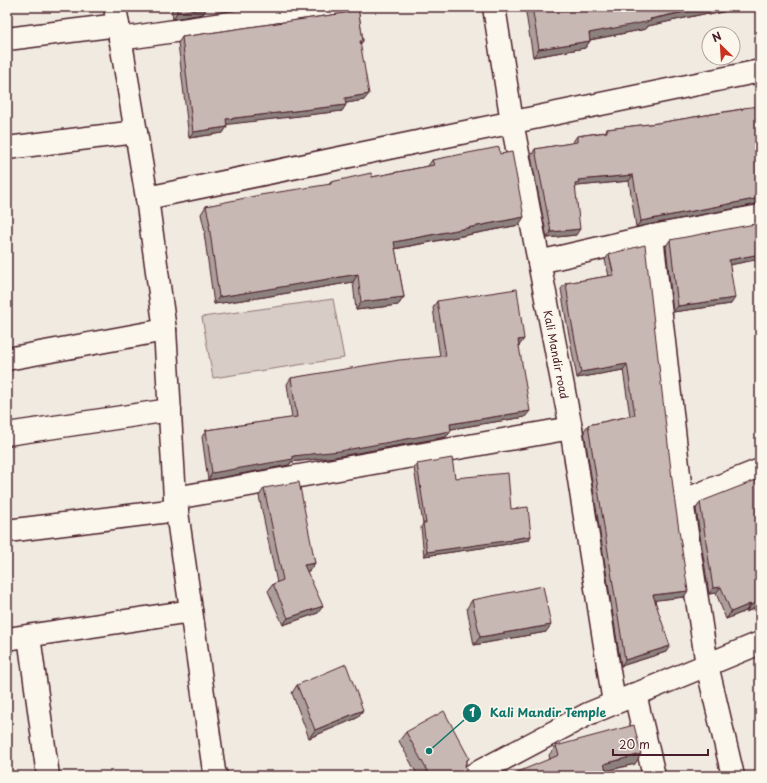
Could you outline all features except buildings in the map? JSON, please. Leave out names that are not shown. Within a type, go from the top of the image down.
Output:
[{"type":"street","points":[[7,39],[118,24],[339,7]]},
{"type":"street","name":"Kali Mandir road","points":[[494,7],[512,122],[571,428],[614,703]]},
{"type":"street","points":[[118,24],[136,132],[165,330],[176,504],[214,771],[216,776]]},
{"type":"street","points":[[146,198],[760,71]]},
{"type":"street","points":[[7,148],[136,132]]},
{"type":"street","points":[[539,262],[652,236],[760,216]]},
{"type":"street","points":[[652,236],[682,501],[707,665],[733,776]]},
{"type":"street","points":[[7,360],[165,330]]},
{"type":"street","points":[[7,434],[170,410]]},
{"type":"street","points":[[7,531],[176,504],[571,428]]},
{"type":"street","points":[[682,501],[760,470]]},
{"type":"street","points":[[7,639],[191,611]]},
{"type":"street","points":[[29,636],[48,776]]},
{"type":"street","points":[[471,776],[588,714],[760,643]]},
{"type":"street","points":[[635,694],[654,776]]},
{"type":"shaded area","points":[[333,299],[344,358],[213,378],[202,317]]},
{"type":"place","name":"Kali Mandir Temple","points":[[429,751]]}]
